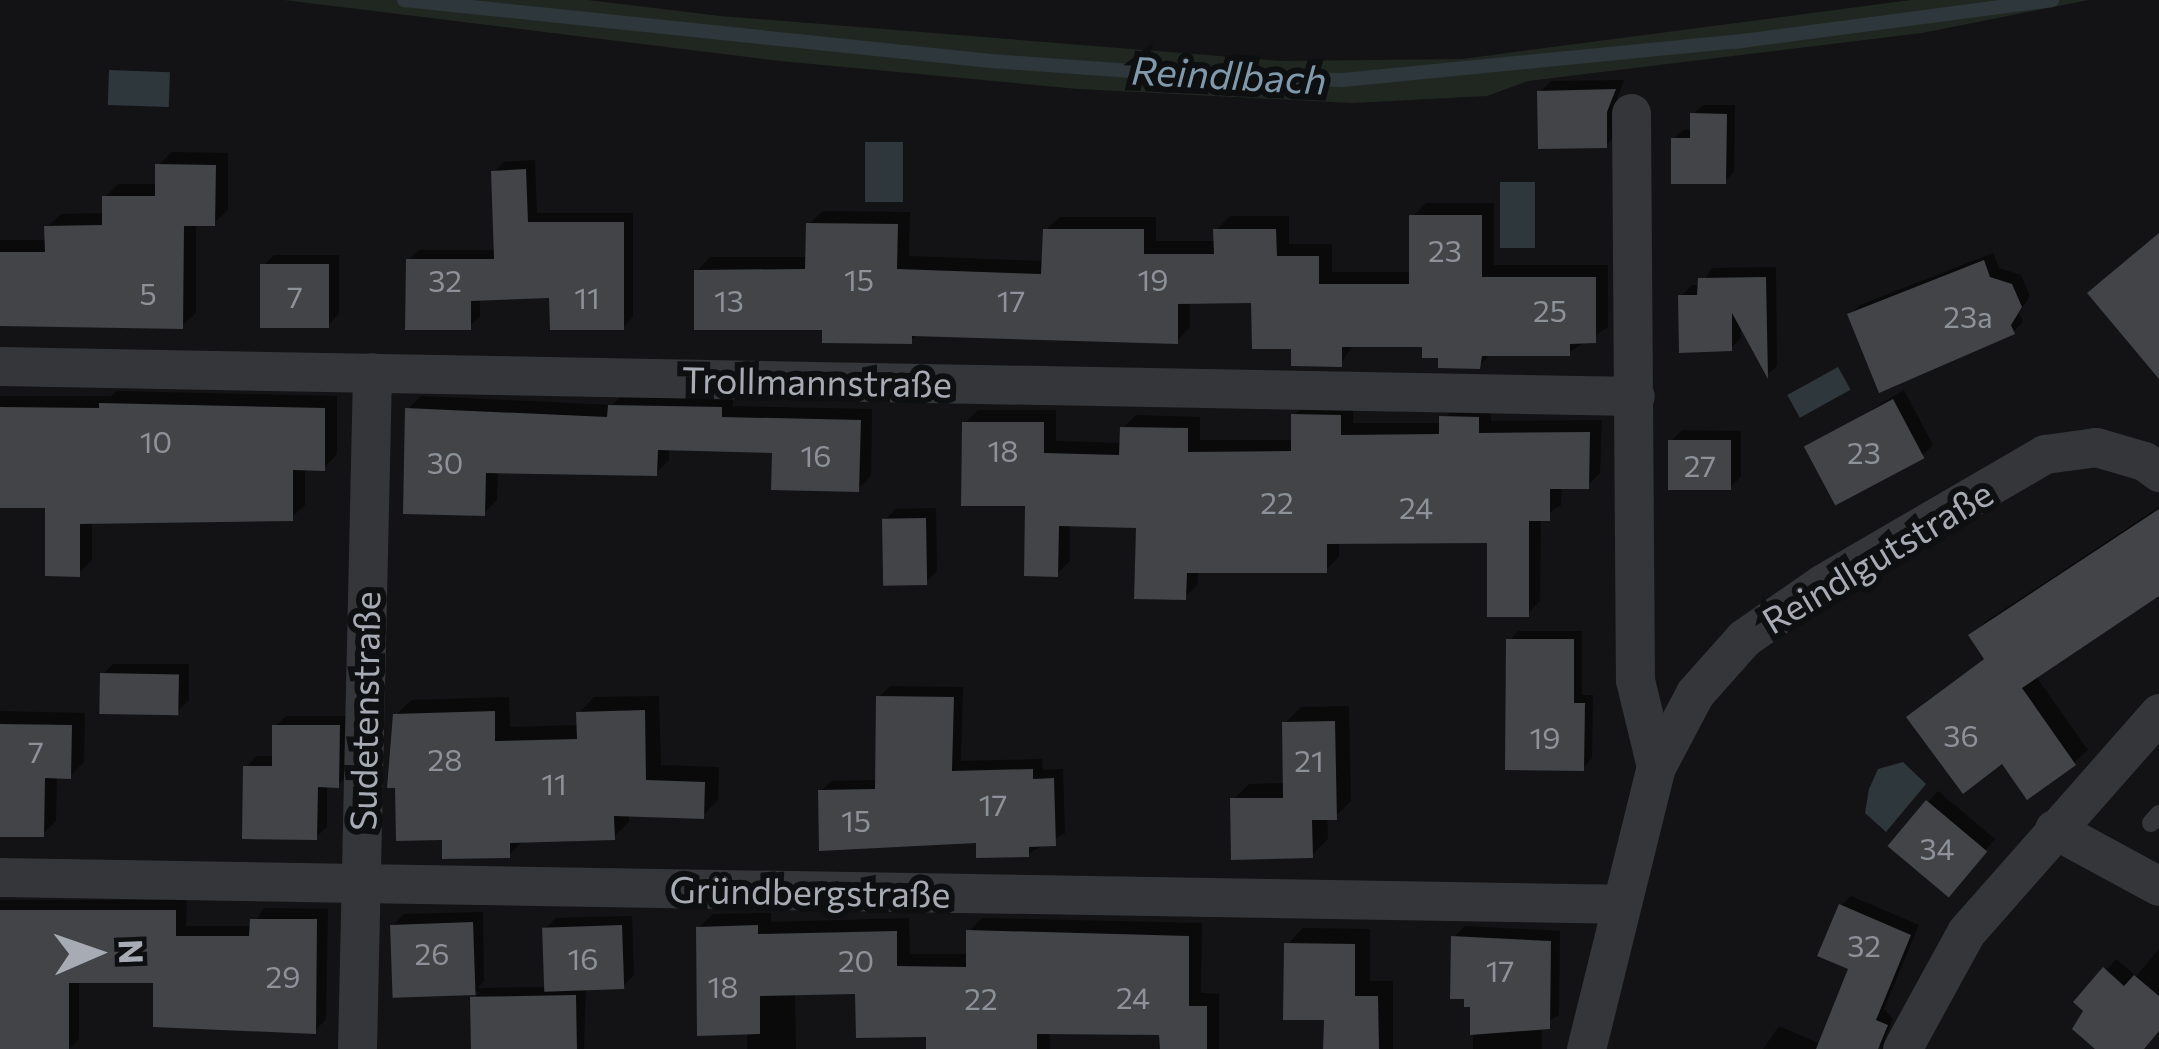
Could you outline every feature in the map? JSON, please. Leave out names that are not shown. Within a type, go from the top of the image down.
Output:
[{"type":"street","points":[[1631,113],[1635,680],[1656,767]]},
{"type":"street","name":"Trollmannstraße","points":[[0,366],[1635,396]]},
{"type":"street","name":"Sudetenstraße","points":[[357,1049],[372,372]]},
{"type":"street","name":"Reindlgutstraße","points":[[1586,1049],[1656,767],[1696,694],[1744,638],[1823,583],[2045,454],[2096,447],[2144,461],[2159,472]]},
{"type":"street","points":[[1902,1049],[1966,932],[2159,713]]},
{"type":"street","points":[[2054,829],[2159,886]]},
{"type":"street","name":"Gründbergstraße","points":[[0,877],[1620,904]]},
{"type":"shaded area","points":[[284,0],[588,0],[720,16],[1282,61],[1462,59],[1911,0],[2089,0],[1922,33],[1528,81],[1487,96],[1353,103],[1078,89],[780,61]]},
{"type":"shaded area","points":[[109,70],[170,72],[169,107],[108,105]]},
{"type":"shaded area","points":[[865,142],[903,142],[903,202],[865,202]]},
{"type":"shaded area","points":[[1500,182],[1535,182],[1535,248],[1500,248]]},
{"type":"shaded area","points":[[1838,367],[1851,390],[1800,418],[1787,395]]},
{"type":"shaded area","points":[[1903,762],[1926,784],[1886,832],[1865,813],[1869,789],[1878,769]]},
{"type":"building","points":[[1616,89],[1607,112],[1607,148],[1538,149],[1537,91]]},
{"type":"building","points":[[1690,113],[1727,114],[1726,184],[1671,184],[1671,138],[1690,138]]},
{"type":"building","points":[[155,164],[216,165],[215,226],[184,226],[183,329],[0,326],[0,252],[45,252],[44,226],[102,225],[102,196],[155,196]]},
{"type":"building","points":[[526,169],[528,222],[624,222],[624,330],[550,330],[549,298],[471,301],[471,330],[405,330],[406,259],[494,259],[491,171]]},
{"type":"building","points":[[1409,215],[1482,215],[1482,277],[1596,277],[1596,343],[1570,344],[1570,356],[1482,356],[1480,369],[1438,368],[1438,358],[1422,358],[1422,347],[1342,347],[1342,367],[1291,366],[1291,349],[1252,349],[1251,303],[1178,304],[1178,344],[912,336],[912,344],[822,343],[822,330],[694,330],[694,270],[805,269],[806,223],[898,224],[897,269],[1041,274],[1043,229],[1144,229],[1144,254],[1214,254],[1213,229],[1276,229],[1277,256],[1319,256],[1319,284],[1409,284]]},
{"type":"building","points":[[2159,233],[2159,379],[2087,293]]},
{"type":"building","points":[[1984,260],[1990,277],[2012,284],[2022,307],[2011,325],[2015,334],[1879,393],[1847,314]]},
{"type":"building","points":[[260,264],[329,264],[329,328],[260,328]]},
{"type":"building","points":[[1766,277],[1768,379],[1732,313],[1732,351],[1679,353],[1678,295],[1697,295],[1698,278]]},
{"type":"building","points":[[1893,399],[1924,458],[1835,506],[1804,446]]},
{"type":"building","points":[[99,403],[325,408],[325,471],[293,470],[293,521],[80,524],[80,577],[45,576],[45,508],[0,508],[0,407],[99,408]]},
{"type":"building","points":[[608,405],[722,407],[722,417],[861,420],[859,492],[771,490],[772,453],[658,450],[657,476],[486,473],[485,516],[403,514],[405,408],[607,417]]},
{"type":"building","points":[[1291,414],[1341,415],[1341,435],[1439,434],[1439,416],[1479,417],[1479,433],[1590,432],[1589,489],[1550,489],[1550,521],[1529,521],[1529,617],[1487,617],[1487,543],[1327,544],[1327,573],[1187,573],[1186,600],[1134,599],[1136,528],[1059,526],[1058,577],[1024,576],[1025,506],[961,506],[962,422],[1044,422],[1044,453],[1119,455],[1120,427],[1188,428],[1188,452],[1291,451]]},
{"type":"building","points":[[1668,440],[1731,440],[1731,490],[1668,490]]},
{"type":"building","points":[[2159,509],[2159,596],[2022,688],[2076,765],[2027,800],[2002,764],[1963,794],[1906,717],[1984,659],[1968,635]]},
{"type":"building","points":[[926,518],[927,585],[883,586],[882,519]]},
{"type":"building","points":[[1506,639],[1574,639],[1574,703],[1585,703],[1584,771],[1505,770]]},
{"type":"building","points":[[100,673],[179,674],[178,715],[99,714]]},
{"type":"building","points":[[876,696],[954,697],[952,771],[1033,769],[1033,779],[1054,778],[1056,846],[1029,847],[1029,857],[976,858],[976,843],[819,851],[818,790],[875,789]]},
{"type":"building","points":[[645,710],[646,780],[705,782],[704,819],[614,816],[615,840],[510,843],[510,858],[442,859],[442,840],[396,841],[395,788],[387,788],[393,714],[495,711],[495,741],[577,739],[576,712]]},
{"type":"building","points":[[1335,721],[1337,820],[1312,820],[1313,858],[1231,860],[1230,798],[1283,798],[1282,722]]},
{"type":"building","points":[[0,724],[72,725],[71,779],[45,778],[44,837],[0,837]]},
{"type":"building","points":[[272,725],[340,725],[339,788],[318,787],[317,840],[242,839],[243,766],[272,766]]},
{"type":"building","points":[[1926,800],[1987,851],[1949,897],[1887,846]]},
{"type":"building","points":[[1839,904],[1911,935],[1876,1020],[1888,1025],[1878,1049],[1816,1049],[1848,969],[1817,956]]},
{"type":"building","points":[[0,910],[176,910],[176,936],[249,936],[250,919],[317,919],[316,1034],[153,1027],[153,983],[69,983],[69,1049],[0,1049]]},
{"type":"building","points":[[473,922],[476,995],[393,998],[390,925]]},
{"type":"building","points":[[622,925],[624,989],[544,992],[542,928]]},
{"type":"building","points":[[758,925],[758,934],[897,931],[897,966],[966,967],[966,930],[1189,936],[1189,1006],[1207,1006],[1207,1049],[1160,1049],[1159,1035],[1037,1034],[1037,1049],[926,1049],[926,1037],[856,1038],[855,994],[760,996],[760,1034],[697,1036],[696,927]]},
{"type":"building","points":[[1451,936],[1551,941],[1550,1029],[1470,1035],[1470,1007],[1464,1007],[1464,999],[1450,999]]},
{"type":"building","points":[[1284,943],[1355,944],[1355,996],[1378,996],[1379,1049],[1323,1049],[1324,1020],[1283,1020]]},
{"type":"building","points":[[2103,967],[2124,986],[2134,975],[2159,996],[2159,1031],[2144,1049],[2095,1049],[2072,1029],[2083,1011],[2073,1002]]},
{"type":"building","points":[[576,995],[577,1049],[471,1049],[470,997]]},
{"type":"waterway","name":"Reindlbach","points":[[404,0],[991,61],[1215,77],[1343,80],[1734,42],[2052,0]]}]
